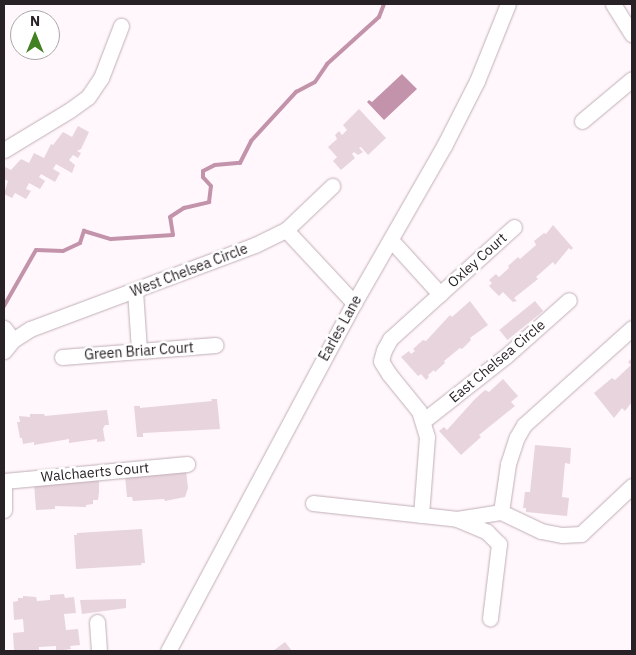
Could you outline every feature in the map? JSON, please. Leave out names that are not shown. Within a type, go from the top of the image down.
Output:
[{"type":"street","name":"Earles Lane","points":[[168,651],[354,303],[391,240],[477,81],[508,4]]},
{"type":"street","points":[[613,4],[632,34]]},
{"type":"street","points":[[4,150],[88,97],[101,78],[121,26]]},
{"type":"street","points":[[582,121],[632,79]]},
{"type":"street","name":"West Chelsea Circle","points":[[7,340],[30,329],[255,246],[286,230],[332,186]]},
{"type":"street","name":"Oxley Court","points":[[440,294],[514,227]]},
{"type":"street","points":[[286,230],[354,303]]},
{"type":"street","points":[[391,240],[440,294],[390,338],[381,361],[388,374],[419,411],[423,421],[427,437],[427,454],[421,515]]},
{"type":"street","points":[[135,291],[139,350]]},
{"type":"street","name":"East Chelsea Circle","points":[[423,421],[506,356],[569,300]]},
{"type":"street","points":[[501,512],[508,464],[517,437],[524,425],[632,328]]},
{"type":"street","name":"Green Briar Court","points":[[62,357],[216,345]]},
{"type":"street","name":"Walchaerts Court","points":[[4,483],[187,464]]},
{"type":"street","points":[[4,483],[4,510]]},
{"type":"street","points":[[312,503],[457,519],[501,512],[541,531],[562,536],[581,534],[632,486]]},
{"type":"street","points":[[457,519],[487,532],[499,544],[490,618]]},
{"type":"street","points":[[97,622],[100,651]]},
{"type":"shaded area","points":[[402,74],[417,89],[384,120],[367,102],[369,100],[372,102]]},
{"type":"building","points":[[359,109],[386,138],[368,155],[361,147],[359,148],[363,152],[358,155],[354,152],[352,154],[355,158],[341,170],[333,161],[337,157],[328,147],[337,139],[335,135],[339,131],[342,135],[347,130],[343,125]]},
{"type":"building","points":[[78,126],[89,132],[81,149],[77,151],[81,153],[78,158],[73,155],[69,160],[75,165],[72,173],[56,164],[53,169],[60,173],[55,182],[41,174],[39,177],[45,181],[40,189],[29,183],[26,189],[31,191],[26,199],[15,193],[12,198],[4,194],[8,181],[4,179],[5,167],[11,170],[21,159],[29,163],[34,153],[44,158],[51,144],[53,145],[63,132],[72,137]]},
{"type":"building","points":[[553,225],[573,248],[571,250],[569,248],[555,265],[553,262],[536,277],[538,279],[514,298],[517,301],[513,302],[503,292],[499,296],[489,286],[492,283],[489,280],[496,274],[499,277],[518,257],[520,259],[536,245],[534,241],[544,233],[546,234]]},
{"type":"building","points":[[470,301],[488,325],[470,338],[471,340],[462,349],[460,348],[444,361],[445,363],[435,372],[434,370],[428,375],[429,377],[426,380],[421,374],[418,376],[401,357],[409,351],[411,354],[415,351],[413,349],[423,340],[426,341],[450,315],[452,317]]},
{"type":"building","points":[[535,301],[543,311],[507,340],[499,330]]},
{"type":"building","points":[[632,358],[632,402],[625,411],[622,408],[614,418],[594,393],[612,378],[615,380],[631,365],[628,362]]},
{"type":"building","points":[[503,379],[518,396],[511,402],[515,406],[479,435],[481,437],[461,455],[439,431],[444,427],[447,430],[475,399],[485,390],[489,392]]},
{"type":"building","points":[[211,399],[217,399],[220,429],[143,433],[143,437],[137,437],[134,406],[140,406],[140,408],[212,401]]},
{"type":"building","points":[[107,410],[109,425],[105,425],[103,429],[105,441],[97,442],[97,439],[69,443],[69,439],[34,445],[34,442],[23,444],[22,438],[20,438],[17,422],[20,422],[19,416],[30,417],[30,414],[44,414],[45,416]]},
{"type":"building","points":[[535,445],[571,448],[570,464],[565,463],[562,497],[569,498],[567,516],[526,512],[526,508],[523,508],[525,492],[530,492]]},
{"type":"building","points":[[186,471],[188,488],[185,497],[165,501],[164,499],[133,501],[132,497],[127,497],[125,476]]},
{"type":"building","points":[[96,478],[99,481],[99,492],[98,500],[93,500],[93,504],[86,505],[86,507],[55,506],[55,509],[36,510],[34,483]]},
{"type":"building","points":[[142,529],[145,563],[141,563],[142,565],[76,569],[74,535],[77,535],[77,533]]},
{"type":"building","points":[[64,594],[65,598],[74,597],[76,613],[64,614],[66,630],[78,629],[80,645],[70,646],[71,649],[56,651],[56,646],[39,647],[39,651],[14,651],[13,633],[24,632],[23,619],[14,620],[13,602],[18,601],[18,598],[23,598],[23,596],[36,597],[37,601],[50,600],[50,595]]},
{"type":"building","points":[[126,599],[126,608],[82,614],[80,600]]},
{"type":"building","points":[[285,642],[292,651],[273,651]]},
{"type":"waterway","points":[[4,306],[36,250],[63,251],[80,243],[84,231],[111,239],[173,235],[170,217],[184,208],[209,202],[211,186],[203,177],[203,171],[215,165],[240,163],[251,141],[296,92],[315,82],[327,64],[379,17],[384,4]]}]
